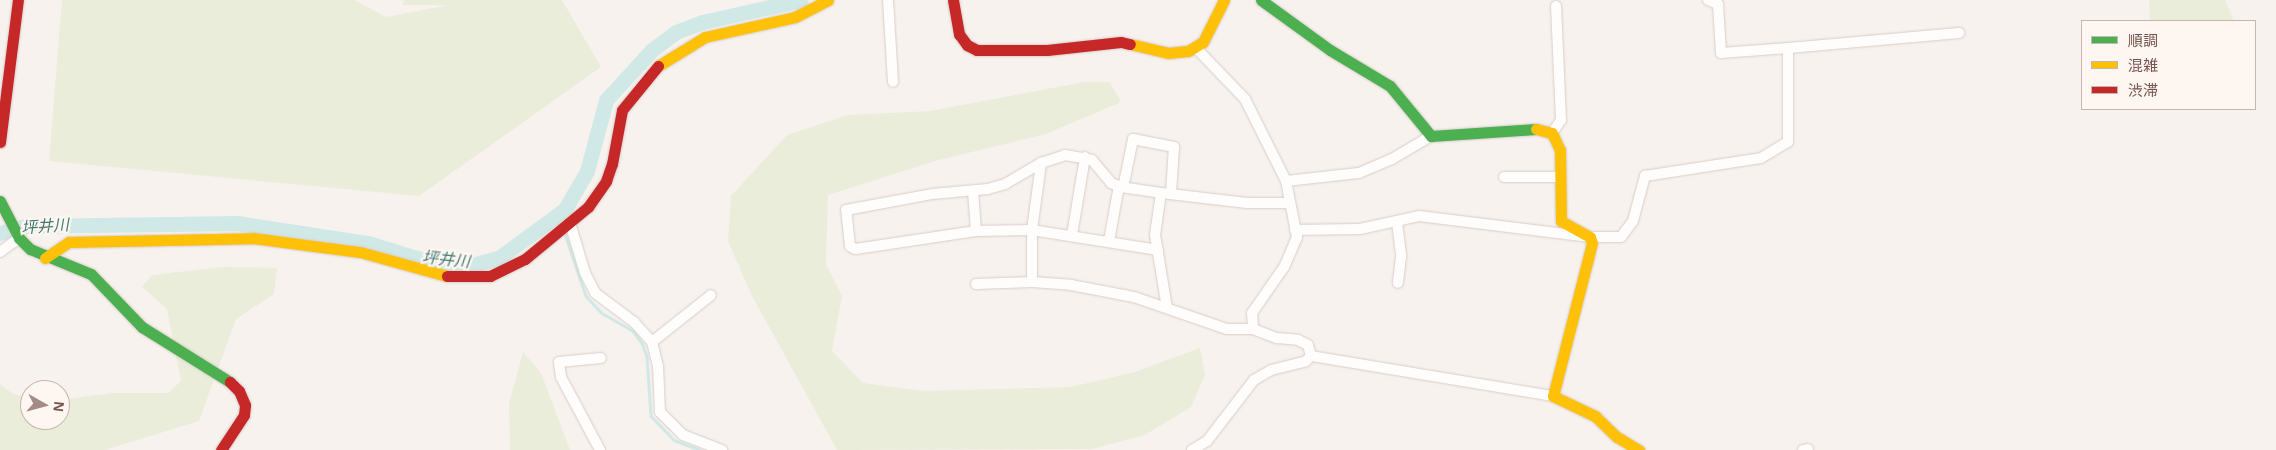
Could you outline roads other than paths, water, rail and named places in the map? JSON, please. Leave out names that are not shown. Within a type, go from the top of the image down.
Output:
[{"type":"street","points":[[0,142],[3,87],[18,0]]},
{"type":"street","points":[[45,258],[69,242],[253,238],[360,252],[450,277],[468,278],[505,270],[525,259],[588,207],[606,181],[622,110],[645,78],[665,60],[706,37],[795,17],[828,0]]},
{"type":"street","points":[[888,0],[893,82]]},
{"type":"street","points":[[953,0],[959,34],[967,45],[976,50],[1047,50],[1121,42],[1168,53],[1196,48],[1203,42],[1224,0]]},
{"type":"street","points":[[1261,0],[1330,50],[1390,86],[1431,136]]},
{"type":"street","points":[[1708,0],[1718,4],[1721,53],[1959,33]]},
{"type":"street","points":[[1552,133],[1561,120],[1556,6]]},
{"type":"street","points":[[1196,48],[1245,99],[1286,181],[1289,203],[1298,237],[1284,267],[1252,313],[1253,329]]},
{"type":"street","points":[[1295,230],[1360,228],[1419,216],[1590,237],[1620,237],[1626,234],[1645,176],[1761,158],[1788,142],[1788,48]]},
{"type":"street","points":[[1286,181],[1359,173],[1392,159],[1431,136],[1535,129],[1552,133]]},
{"type":"street","points":[[1552,133],[1560,150],[1561,221],[1590,237]]},
{"type":"street","points":[[1109,241],[1132,141],[1135,139],[1174,148],[1166,194],[1155,235],[1166,308]]},
{"type":"street","points":[[1158,250],[1032,230],[976,231],[855,249],[850,246],[846,210],[932,194],[973,191],[1005,184],[1059,155],[1086,157],[1100,166],[1112,183],[1121,187],[1247,203],[1289,203]]},
{"type":"street","points":[[1072,235],[1086,157]]},
{"type":"street","points":[[1032,282],[1032,230],[1041,163]]},
{"type":"street","points":[[1504,177],[1560,177]]},
{"type":"street","points":[[973,191],[976,231]]},
{"type":"street","points":[[2,205],[19,238],[45,258],[72,265],[91,274],[142,327],[239,391],[245,405],[244,415],[221,450]]},
{"type":"street","points":[[1397,222],[1401,257],[1398,283]]},
{"type":"street","points":[[568,224],[585,273],[595,293],[634,322],[652,342],[658,366],[660,412],[683,435],[722,450]]},
{"type":"street","points":[[1553,396],[1591,252],[1590,237]]},
{"type":"street","points":[[0,252],[19,238]]},
{"type":"street","points":[[976,284],[1032,282],[1098,290],[1166,308],[1227,329],[1253,329],[1277,338],[1305,343],[1311,356]]},
{"type":"street","points":[[652,342],[711,295]]},
{"type":"street","points":[[1311,356],[1553,396],[1595,416],[1617,437],[1639,450]]},
{"type":"street","points":[[1192,450],[1207,441],[1254,380],[1271,370],[1306,361],[1311,356]]},
{"type":"street","points":[[600,450],[561,377],[559,362],[601,358]]},
{"type":"street","points":[[1804,450],[1808,449]]},
{"type":"waterway","name":"坪井川","points":[[0,233],[27,226],[237,223],[368,243],[413,257],[450,264],[476,264],[500,257],[565,209],[587,171],[606,100],[652,50],[676,32],[702,22],[801,0]]},
{"type":"waterway","name":"坪井川","points":[[556,218],[559,225]]},
{"type":"waterway","points":[[565,234],[586,296],[602,313],[633,331],[642,343],[647,357],[651,416],[674,440],[700,450]]}]
